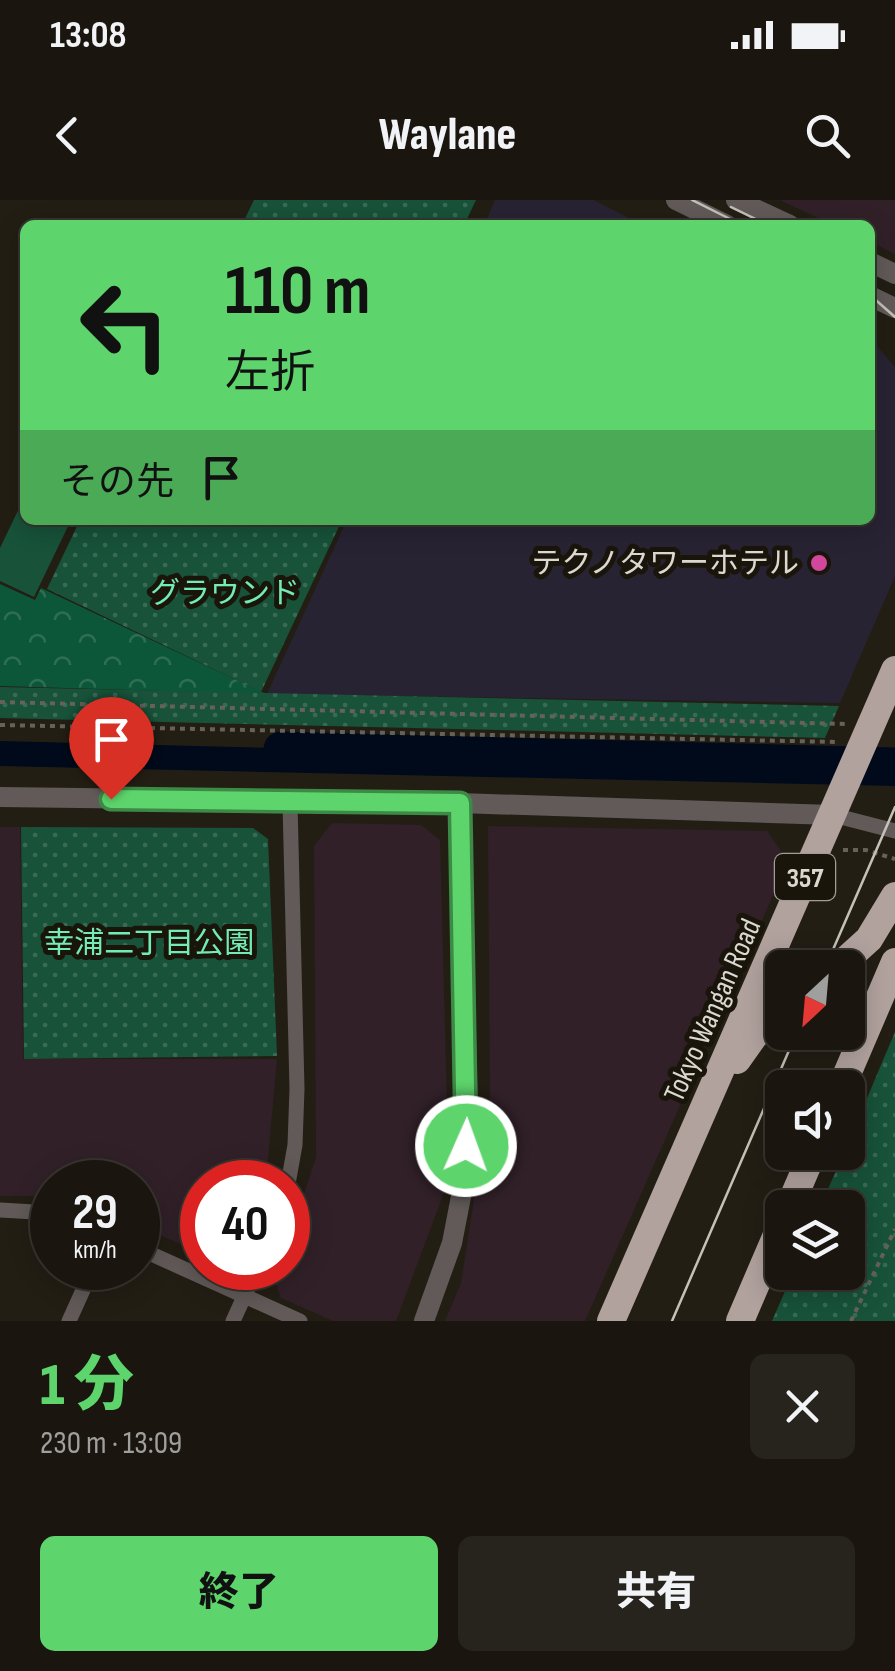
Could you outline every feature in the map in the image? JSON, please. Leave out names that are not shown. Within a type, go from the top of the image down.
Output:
[{"type":"highway","name":"Tokyo Wangan Road","points":[[610,1321],[895,670]]},
{"type":"highway","name":"357","points":[[833,815],[855,799],[895,713]]},
{"type":"highway","points":[[857,950],[869,939],[895,896]]},
{"type":"highway","points":[[849,1070],[895,962]]},
{"type":"highway","name":"357","points":[[694,1130],[765,1025]]},
{"type":"highway","points":[[740,1321],[765,1263]]},
{"type":"street","points":[[676,200],[709,207]]},
{"type":"street","points":[[736,200],[779,220]]},
{"type":"street","points":[[0,797],[460,803],[833,815],[895,831]]},
{"type":"street","points":[[290,803],[297,1088],[292,1160]]},
{"type":"street","points":[[424,1321],[452,1243],[464,1182],[468,1110],[460,803]]},
{"type":"street","points":[[0,1210],[30,1212]]},
{"type":"street","points":[[160,1258],[300,1321]]},
{"type":"street","points":[[69,1321],[83,1290]]},
{"type":"street","points":[[233,1321],[247,1290]]},
{"type":"path","points":[[0,702],[851,724],[842,742],[0,725]]},
{"type":"path","points":[[838,855],[844,847],[895,860]]},
{"type":"path","points":[[851,1321],[895,1229]]},
{"type":"shaded area","points":[[495,200],[593,200],[633,220],[486,220]]},
{"type":"shaded area","points":[[780,200],[895,200],[895,254],[875,244],[875,220],[822,220]]},
{"type":"shaded area","points":[[875,344],[895,367],[895,576],[840,703],[267,694],[345,525],[875,525]]},
{"type":"shaded area","points":[[332,823],[421,825],[440,840],[449,1179],[396,1321],[333,1321],[281,1298],[278,1290],[310,1290],[310,1175],[316,1157],[314,846]]},
{"type":"shaded area","points":[[488,826],[767,831],[788,861],[585,1321],[445,1321],[461,1283],[490,1097]]},
{"type":"shaded area","points":[[0,827],[20,827],[23,1059],[277,1059],[268,1160],[180,1160],[180,1244],[160,1235],[160,1160],[30,1160],[30,1196],[0,1196]]},
{"type":"green space","points":[[254,200],[476,200],[466,220],[244,220]]},
{"type":"green space","points":[[20,506],[20,525],[69,525],[34,597],[0,581],[0,548]]},
{"type":"green space","name":"グラウンド","points":[[78,525],[340,525],[261,692],[47,589]]},
{"type":"green space","points":[[0,584],[35,600],[41,588],[266,694],[0,686]]},
{"type":"green space","points":[[0,687],[839,706],[825,738],[0,718]]},
{"type":"green space","name":"幸浦二丁目公園","points":[[21,827],[253,828],[268,839],[277,1056],[24,1059]]},
{"type":"green space","points":[[895,1032],[895,1321],[772,1321],[786,1290],[865,1290],[865,1190],[828,1190],[836,1170],[865,1170],[865,1103]]},
{"type":"water","points":[[0,741],[895,764],[895,786],[0,766]]},
{"type":"waterway","points":[[281,749],[895,765]]},
{"type":"tram line","points":[[692,200],[732,220]]},
{"type":"tram line","points":[[731,207],[758,220]]},
{"type":"tram line","points":[[875,299],[895,317]]},
{"type":"tram line","points":[[833,950],[895,807]]},
{"type":"tram line","points":[[672,1321],[789,1050]]},
{"type":"place","name":"テクノタワーホテル","points":[[819,563]]},
{"type":"route","points":[[111,799],[460,803],[466,1146]]}]
